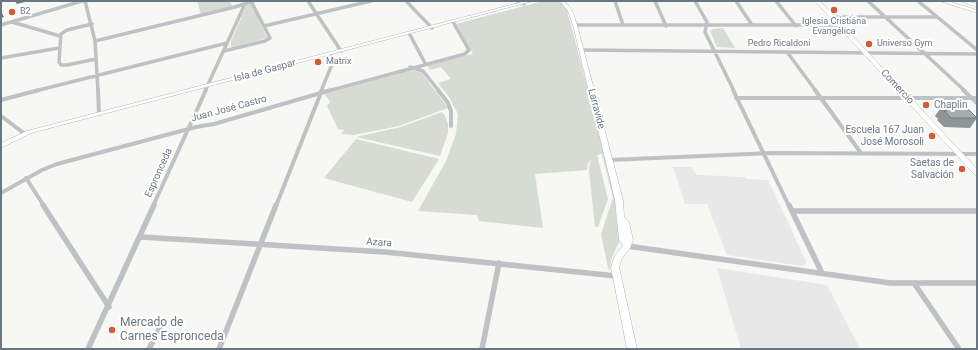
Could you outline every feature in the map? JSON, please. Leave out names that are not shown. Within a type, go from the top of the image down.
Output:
[{"type":"street","points":[[1,25],[82,1]]},
{"type":"street","points":[[85,1],[92,24],[95,41],[99,114]]},
{"type":"street","points":[[95,41],[252,1],[269,38],[224,51]]},
{"type":"street","points":[[308,1],[341,51]]},
{"type":"street","points":[[264,26],[371,1]]},
{"type":"street","points":[[406,1],[432,28]]},
{"type":"street","points":[[517,1],[524,4]]},
{"type":"street","name":"Isla de Gaspar","points":[[1,146],[25,134],[531,1]]},
{"type":"street","name":"Larravide","points":[[562,1],[570,10],[575,25],[580,50],[619,200],[622,219],[620,223],[623,240],[627,246]]},
{"type":"street","points":[[615,1],[623,25]]},
{"type":"street","points":[[655,1],[666,26]]},
{"type":"street","points":[[695,1],[708,22],[705,32],[822,273]]},
{"type":"street","points":[[736,1],[752,25]]},
{"type":"street","points":[[776,1],[796,26]]},
{"type":"street","name":"Comercio","points":[[817,1],[977,173]]},
{"type":"street","points":[[868,1],[975,98],[977,103]]},
{"type":"street","points":[[918,1],[977,50]]},
{"type":"street","points":[[942,1],[977,12]]},
{"type":"street","points":[[962,1],[977,6]]},
{"type":"street","name":"Espronceda","points":[[88,349],[141,237],[245,4]]},
{"type":"street","points":[[832,17],[937,17]]},
{"type":"street","points":[[12,22],[60,36]]},
{"type":"street","name":"Juan José Castro","points":[[1,193],[26,178],[57,164],[214,124],[410,67],[465,54],[469,50],[453,22]]},
{"type":"street","points":[[92,24],[62,32],[60,36],[59,62],[61,65],[96,59]]},
{"type":"street","points":[[575,25],[840,25]]},
{"type":"street","points":[[409,33],[425,63]]},
{"type":"street","points":[[1,100],[227,43]]},
{"type":"street","points":[[1,58],[59,48]]},
{"type":"street","name":"Pedro Ricaldoni","points":[[580,50],[977,54]]},
{"type":"street","points":[[787,52],[861,153]]},
{"type":"street","points":[[219,349],[259,245],[333,62],[331,54]]},
{"type":"street","points":[[410,67],[423,71],[448,103],[451,111],[451,126]]},
{"type":"street","points":[[736,98],[975,98]]},
{"type":"street","points":[[1,116],[25,134]]},
{"type":"street","points":[[609,160],[764,153],[977,154]]},
{"type":"street","points":[[26,178],[109,307]]},
{"type":"street","points":[[793,211],[977,211]]},
{"type":"street","name":"Azara","points":[[141,237],[385,252],[616,276]]},
{"type":"street","points":[[632,349],[616,276],[616,262],[620,254],[627,246],[884,282],[977,283]]},
{"type":"street","points":[[482,349],[499,263]]},
{"type":"street","points":[[914,283],[959,349]]},
{"type":"street","points":[[148,349],[160,327]]},
{"type":"shaded area","points":[[197,1],[230,1],[233,7],[201,14]]},
{"type":"shaded area","points":[[543,1],[560,1],[567,10],[604,154],[597,155],[608,199],[598,227],[595,227],[589,171],[590,163],[593,158],[588,163],[587,170],[535,174],[543,228],[479,221],[477,215],[418,211],[446,161],[456,134],[458,114],[449,97],[438,83],[451,79],[441,67],[430,70],[427,65],[473,54],[456,24]]},
{"type":"shaded area","points":[[252,4],[267,38],[234,47],[231,46],[231,41],[247,5]]},
{"type":"shaded area","points":[[723,28],[735,48],[717,47],[710,31],[713,29]]},
{"type":"shaded area","points":[[412,70],[422,73],[448,108],[399,126],[353,135],[341,134],[344,130],[338,129],[327,106],[330,102],[324,94]]},
{"type":"shaded area","points":[[442,112],[448,124],[448,133],[440,156],[356,137],[401,127]]},
{"type":"shaded area","points":[[356,139],[439,159],[412,202],[324,178]]},
{"type":"shaded area","points":[[602,155],[604,155],[615,198],[616,219],[620,240],[611,259],[610,271],[608,268],[601,234],[613,198]]},
{"type":"shaded area","points":[[673,167],[692,167],[696,175],[745,177],[746,179],[768,180],[806,261],[805,264],[802,266],[727,255],[707,204],[685,204]]},
{"type":"shaded area","points":[[717,268],[827,285],[860,349],[741,349]]},
{"type":"building","points":[[942,106],[965,106],[977,118],[951,118],[944,111],[947,111]]},
{"type":"place","name":"Iglesia Cristiána Evangélica","points":[[834,10]]},
{"type":"place","name":"B2","points":[[12,12]]},
{"type":"place","name":"Universo Gym","points":[[869,44]]},
{"type":"place","name":"Matrix","points":[[318,62]]},
{"type":"place","name":"Chaplin","points":[[926,105]]},
{"type":"place","name":"Escuela 167 Juan José Morosoli","points":[[932,136]]},
{"type":"place","name":"Saetas de Salvación","points":[[962,169]]},
{"type":"place","name":"Mercado de Carnes Espronceda","points":[[112,330]]}]
